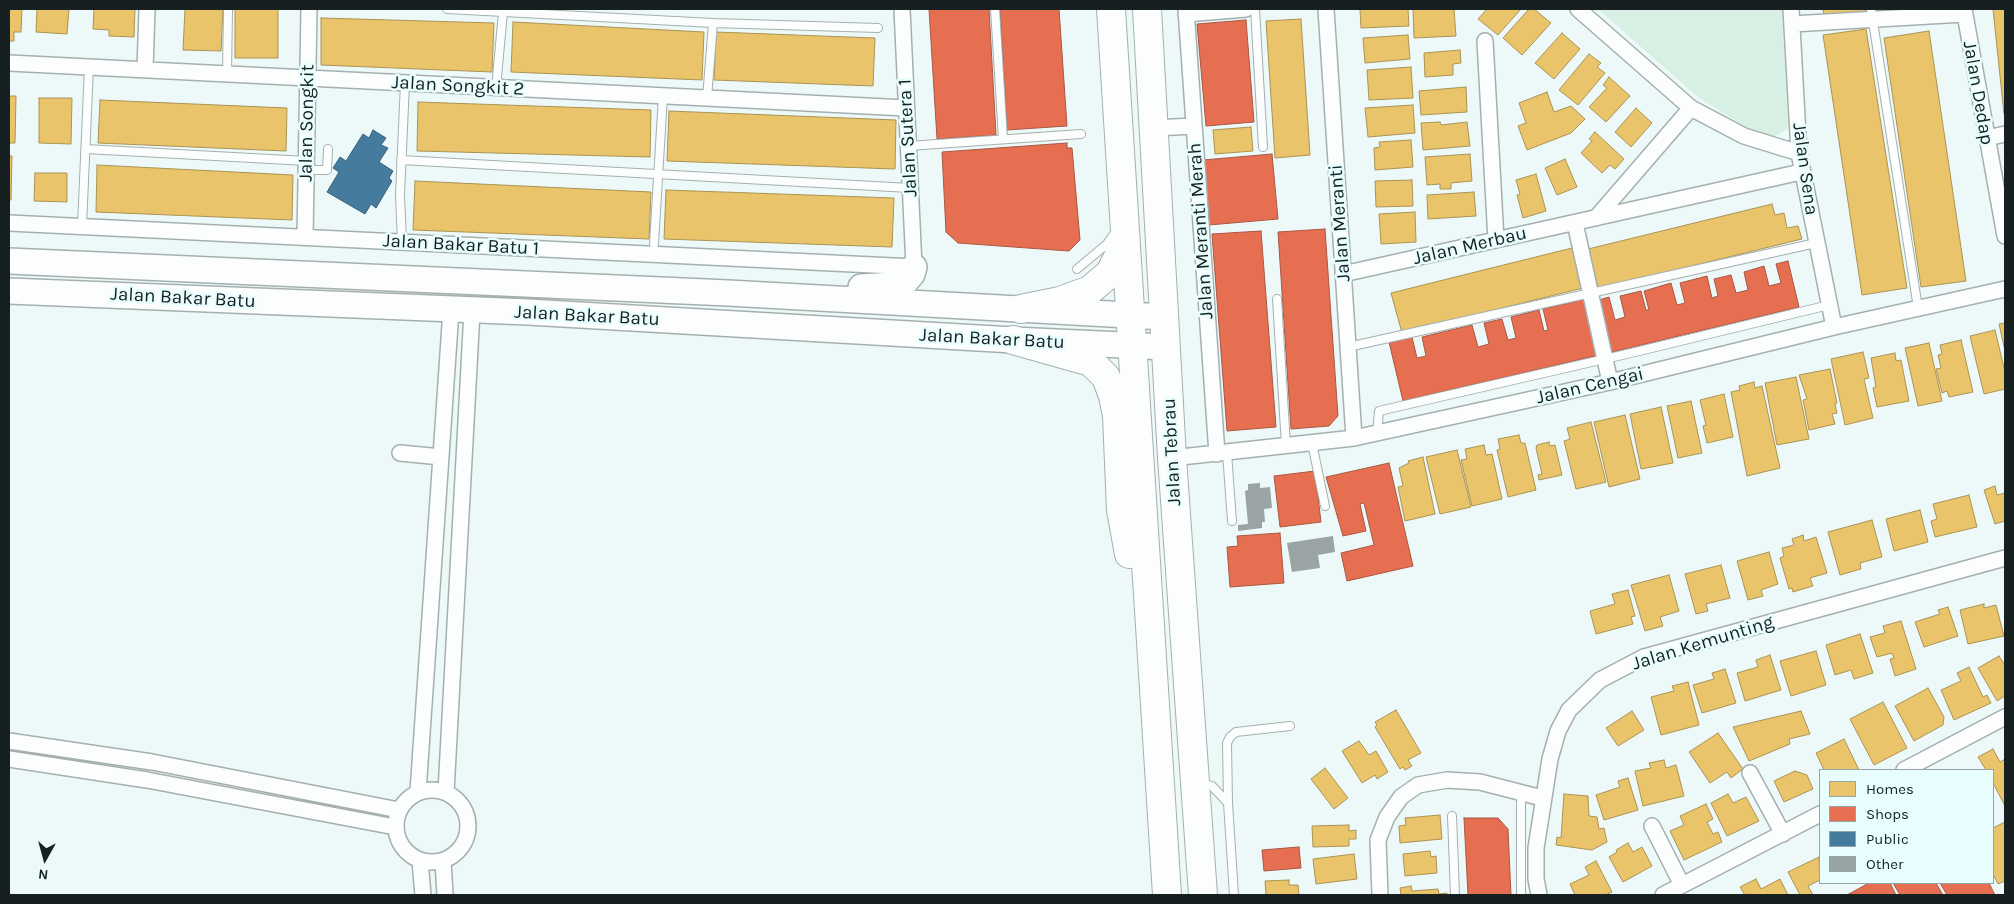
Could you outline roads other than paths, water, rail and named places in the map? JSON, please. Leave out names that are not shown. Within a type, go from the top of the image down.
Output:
[{"type":"highway","name":"Jalan Tebrau","points":[[1111,9],[1167,895]]},
{"type":"highway","name":"Jalan Tebrau","points":[[1147,9],[1172,458],[1203,895]]},
{"type":"highway","points":[[1022,309],[1060,301],[1090,290],[1110,273],[1125,242]]},
{"type":"highway","points":[[1013,340],[1091,362],[1106,377],[1114,396],[1117,416],[1121,510],[1127,543],[1151,637]]},
{"type":"main road","name":"Jalan Bakar Batu","points":[[9,261],[728,293],[1164,317]]},
{"type":"main road","points":[[128,267],[229,276],[421,284],[455,294],[462,307],[478,291],[488,289],[633,294],[728,293]]},
{"type":"main road","points":[[818,298],[840,288],[895,285],[906,281],[912,274],[914,267]]},
{"type":"main road","name":"Jalan Bakar Batu","points":[[9,290],[462,307],[1013,340],[1166,347]]},
{"type":"street","points":[[145,70],[147,9]]},
{"type":"street","name":"Jalan Songkit","points":[[305,237],[310,9]]},
{"type":"street","name":"Jalan Sutera 1","points":[[902,9],[914,267]]},
{"type":"street","points":[[1186,11],[1246,9]]},
{"type":"street","name":"Jalan Meranti","points":[[1326,9],[1354,438]]},
{"type":"street","points":[[1580,9],[1691,108],[1744,136],[1799,154]]},
{"type":"street","name":"Jalan Sena","points":[[1792,9],[1799,154],[1834,327]]},
{"type":"street","name":"Jalan Meranti Merah","points":[[1186,11],[1222,454]]},
{"type":"street","points":[[1792,24],[1871,14],[1964,12]]},
{"type":"street","name":"Jalan Dedap","points":[[1964,12],[2005,236]]},
{"type":"street","points":[[1485,41],[1496,240]]},
{"type":"street","name":"Jalan Songkit 2","points":[[9,63],[906,108]]},
{"type":"street","points":[[1596,218],[1691,108]]},
{"type":"street","points":[[1154,128],[1194,126]]},
{"type":"street","points":[[1986,138],[2005,134]]},
{"type":"street","name":"Jalan Merbau","points":[[1344,274],[1802,172]]},
{"type":"street","name":"Jalan Bakar Batu 1","points":[[9,223],[914,267]]},
{"type":"street","points":[[1575,223],[1610,382]]},
{"type":"street","name":"Jalan Cengai","points":[[1172,458],[1354,438],[1610,382],[1834,327],[2005,289]]},
{"type":"street","points":[[418,792],[441,457],[462,307]]},
{"type":"street","points":[[446,792],[462,307]]},
{"type":"street","points":[[400,453],[441,457]]},
{"type":"street","name":"Jalan Kemunting","points":[[1539,895],[1536,880],[1536,848],[1542,798],[1558,731],[1569,710],[1600,680],[1644,657],[2005,558]]},
{"type":"street","points":[[1906,769],[2005,717]]},
{"type":"street","points":[[9,741],[152,762],[398,810]]},
{"type":"street","points":[[9,759],[147,780],[395,828]]},
{"type":"street","points":[[1750,773],[1783,834]]},
{"type":"street","points":[[1380,895],[1378,840],[1387,817],[1397,804],[1418,785],[1447,780],[1480,782],[1542,798]]},
{"type":"street","points":[[427,790],[446,792],[456,799],[464,809],[468,821],[468,834],[463,846],[454,855],[443,861],[420,861],[402,848],[395,828],[398,810],[403,803],[418,792],[427,790]]},
{"type":"street","points":[[1663,895],[1819,815]]},
{"type":"street","points":[[1652,826],[1682,886]]},
{"type":"street","points":[[420,861],[423,895]]},
{"type":"street","points":[[443,861],[445,895]]},
{"type":"lane","points":[[227,74],[228,9]]},
{"type":"lane","points":[[447,9],[713,23],[878,28]]},
{"type":"lane","points":[[995,9],[1003,139]]},
{"type":"lane","points":[[1255,9],[1263,147]]},
{"type":"lane","points":[[496,88],[503,12]]},
{"type":"lane","points":[[1871,14],[1918,308]]},
{"type":"lane","points":[[708,98],[713,23]]},
{"type":"lane","points":[[82,226],[89,67]]},
{"type":"lane","points":[[402,242],[400,194],[405,83]]},
{"type":"lane","points":[[654,244],[663,96]]},
{"type":"lane","points":[[908,146],[1081,134]]},
{"type":"lane","points":[[86,149],[307,166],[327,170],[328,149]]},
{"type":"lane","points":[[401,160],[659,176],[910,188]]},
{"type":"lane","points":[[1077,269],[1107,244],[1123,216]]},
{"type":"lane","points":[[1348,347],[1816,243]]},
{"type":"lane","points":[[1277,299],[1286,446]]},
{"type":"lane","points":[[1377,433],[1378,411],[1605,359],[1829,304]]},
{"type":"lane","points":[[1312,443],[1326,506]]},
{"type":"lane","points":[[1222,454],[1232,521]]},
{"type":"lane","points":[[1234,895],[1228,803],[1227,743],[1236,732],[1290,726]]},
{"type":"lane","points":[[1194,782],[1212,786],[1228,803]]},
{"type":"lane","points":[[1521,793],[1521,895]]},
{"type":"lane","points":[[1452,816],[1455,895]]}]
